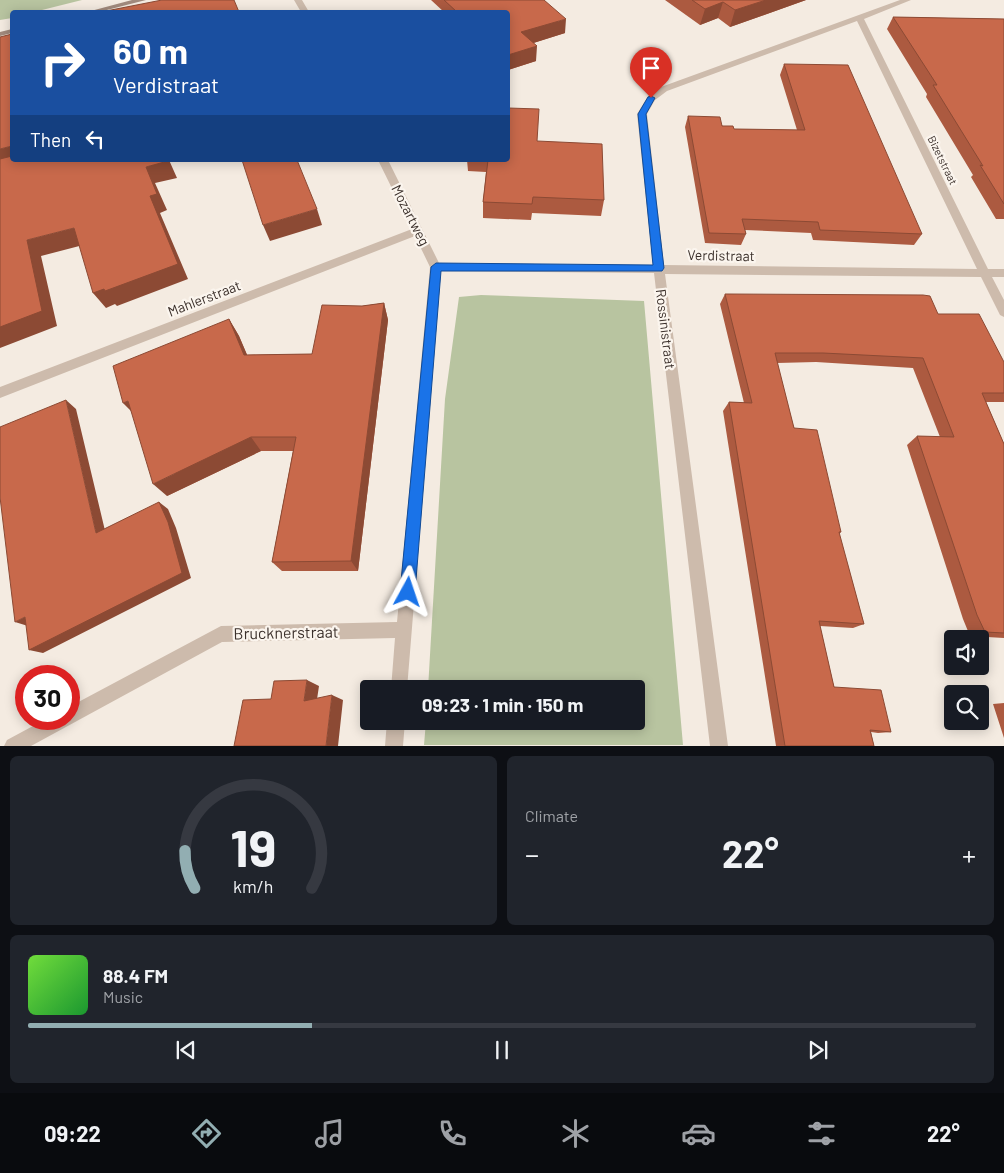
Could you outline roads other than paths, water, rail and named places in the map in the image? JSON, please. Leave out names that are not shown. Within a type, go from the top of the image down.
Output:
[{"type":"main road","points":[[100,10],[142,0]]},
{"type":"street","name":"Rossinistraat","points":[[719,746],[659,268],[642,114],[651,98],[664,89],[860,19],[907,0]]},
{"type":"street","name":"Bizetstraat","points":[[860,19],[1004,312]]},
{"type":"street","name":"Mozartweg","points":[[384,162],[436,267],[400,680]]},
{"type":"street","name":"Mahlerstraat","points":[[0,393],[419,230]]},
{"type":"street","name":"Verdistraat","points":[[436,267],[1004,273]]},
{"type":"street","name":"Brucknerstraat","points":[[80,710],[221,634],[404,630]]},
{"type":"street","points":[[13,746],[43,730]]},
{"type":"street","points":[[394,746],[395,730]]}]
